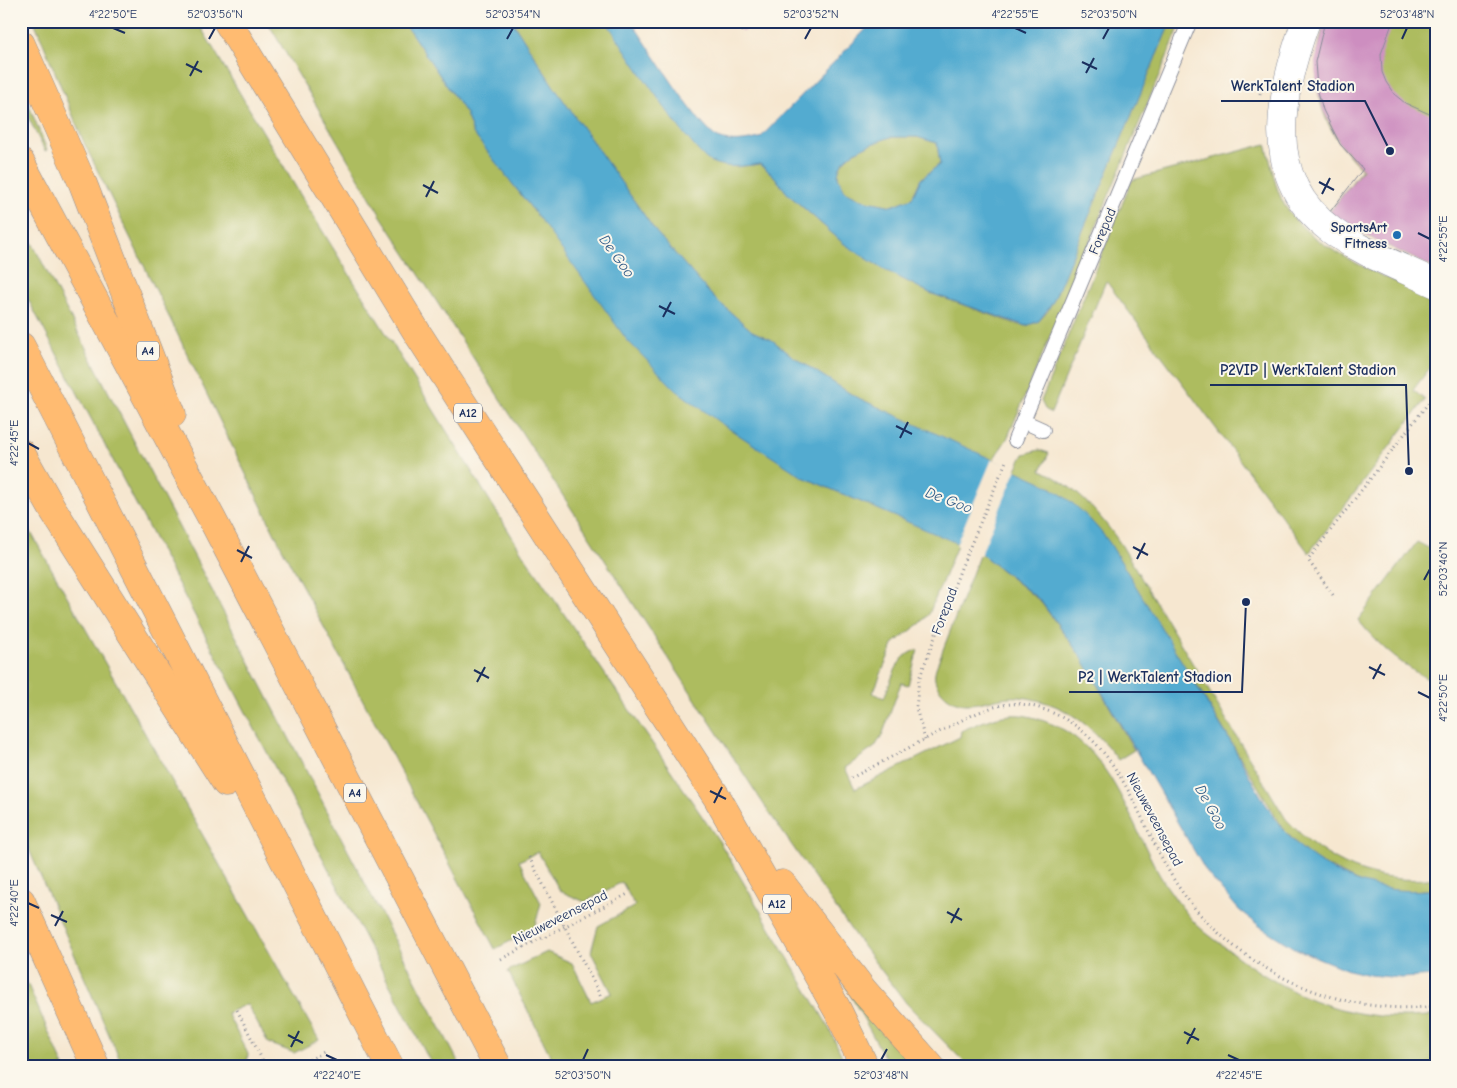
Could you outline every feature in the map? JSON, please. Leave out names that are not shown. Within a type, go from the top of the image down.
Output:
[{"type":"highway","name":"A12","points":[[227,21],[418,334],[718,799],[837,1009],[865,1067]]},
{"type":"highway","name":"A4","points":[[21,44],[83,184],[212,518]]},
{"type":"highway","name":"A4","points":[[21,163],[212,518],[498,1067]]},
{"type":"highway","points":[[21,346],[318,931],[390,1067]]},
{"type":"highway","points":[[21,453],[52,508],[318,931]]},
{"type":"highway","name":"A12","points":[[718,799],[863,990],[931,1067]]},
{"type":"highway","points":[[21,901],[96,1067]]},
{"type":"street","points":[[1306,21],[1293,60],[1282,116],[1284,154],[1292,184],[1303,203],[1332,231],[1357,246],[1436,284]]},
{"type":"lane","name":"Forepad","points":[[1015,440],[1190,21]]},
{"type":"lane","points":[[1023,421],[1043,430]]},
{"type":"path","points":[[1260,94],[1261,90],[1317,83]]},
{"type":"path","points":[[1333,595],[1308,560],[1436,393]]},
{"type":"path","name":"Forepad","points":[[925,740],[916,708],[917,686],[966,556],[1007,458]]},
{"type":"path","name":"Nieuweveensepad","points":[[851,778],[980,712],[1010,704],[1036,708],[1064,719],[1094,742],[1107,756],[1177,884],[1206,920],[1230,943],[1278,975],[1334,998],[1378,1007],[1436,1006]]},
{"type":"path","points":[[529,857],[601,997]]},
{"type":"path","name":"Nieuweveensepad","points":[[501,960],[628,894]]},
{"type":"path","points":[[237,1010],[266,1067]]},
{"type":"path","points":[[296,1067],[324,1052]]},
{"type":"green space","points":[[34,21],[197,21],[307,206],[521,551],[719,841],[827,1024],[847,1067],[556,1067],[508,971],[547,952],[572,963],[591,1002],[612,993],[591,952],[598,926],[635,906],[622,882],[585,902],[560,891],[538,852],[519,861],[541,903],[534,929],[495,949],[282,548],[85,145]]},
{"type":"green space","points":[[267,21],[403,21],[466,114],[473,133],[539,218],[803,477],[958,543],[929,614],[921,623],[894,643],[873,693],[884,698],[900,662],[911,652],[918,650],[908,685],[901,683],[883,733],[875,747],[845,768],[855,789],[960,737],[961,731],[992,719],[1011,715],[1028,716],[1066,731],[1085,746],[1101,764],[1127,807],[1159,874],[1182,908],[1201,929],[1253,968],[1277,983],[1326,1005],[1352,1012],[1379,1016],[1436,1015],[1436,1067],[970,1067],[967,1065],[907,1004],[856,937],[770,814],[381,216]]},
{"type":"green space","points":[[512,21],[606,21],[687,136],[735,167],[760,164],[774,176],[787,193],[843,243],[883,269],[930,293],[1026,326],[1039,321],[1048,311],[1171,21],[1182,21],[1007,439],[992,461],[854,396],[792,356],[772,340],[752,331],[713,297],[656,232],[554,87]]},
{"type":"green space","points":[[1325,21],[1436,21],[1436,269],[1355,230],[1329,213],[1362,169],[1335,136],[1326,119],[1320,101],[1317,63]]},
{"type":"green space","points":[[21,86],[47,150],[45,151],[21,103]]},
{"type":"green space","points":[[890,137],[917,137],[937,143],[940,164],[921,179],[912,198],[892,206],[863,200],[845,191],[838,177],[839,169],[843,162],[866,146]]},
{"type":"green space","points":[[1266,144],[1278,191],[1285,206],[1297,222],[1314,237],[1353,262],[1436,300],[1436,360],[1413,390],[1425,400],[1309,553],[1106,281],[1051,413],[1045,409],[1041,401],[1132,180]]},
{"type":"green space","points":[[21,221],[461,1067],[433,1067],[21,286]]},
{"type":"green space","points":[[1039,450],[1049,453],[1041,470],[1065,484],[1087,502],[1122,546],[1286,819],[1318,848],[1354,868],[1393,878],[1414,880],[1436,878],[1436,889],[1400,892],[1362,884],[1314,859],[1284,830],[1192,677],[1052,488],[1015,471],[1024,454]]},
{"type":"green space","points":[[21,515],[319,1040],[294,1053],[268,1043],[247,1004],[227,1013],[248,1054],[246,1067],[123,1067],[21,831]]},
{"type":"green space","points":[[1417,542],[1436,552],[1436,683],[1413,671],[1393,656],[1358,620]]},
{"type":"green space","points":[[980,553],[1040,601],[1082,658],[1134,750],[1118,760],[1086,725],[1066,711],[1044,702],[1014,697],[966,704],[950,699],[942,692],[936,684],[936,668]]},
{"type":"green space","points":[[21,969],[64,1067],[21,1067]]},
{"type":"green space","points":[[844,983],[919,1067],[890,1067]]},
{"type":"water","name":"De Goo","points":[[403,21],[512,21],[554,87],[656,232],[713,297],[752,331],[772,340],[792,356],[854,396],[1039,481],[1077,507],[1109,542],[1229,739],[1271,812],[1291,838],[1302,849],[1332,870],[1365,884],[1400,890],[1436,889],[1436,976],[1401,978],[1370,975],[1348,970],[1294,948],[1261,927],[1239,910],[1207,873],[1082,658],[1040,600],[980,553],[803,477],[719,422],[676,390],[627,340],[539,218],[473,133],[466,114]]},
{"type":"water","points":[[606,21],[631,21],[673,84],[710,132],[718,138],[739,141],[760,138],[874,21],[1171,21],[1053,302],[1039,321],[1026,326],[930,293],[883,269],[843,243],[787,193],[774,176],[760,164],[729,166],[711,162],[689,140],[674,120]],"holes":[[[890,137],[917,137],[937,143],[940,164],[921,179],[912,198],[892,206],[863,200],[845,191],[838,177],[839,169],[850,156],[866,146]]]},
{"type":"pier","points":[[992,459],[1017,469],[980,556],[956,545]]},
{"type":"building","points":[[734,21],[757,21],[742,32]]},
{"type":"building","points":[[1325,21],[1393,21],[1381,54],[1382,72],[1386,82],[1394,94],[1405,103],[1436,117],[1436,269],[1355,230],[1329,213],[1363,169],[1340,144],[1323,110],[1317,88],[1315,62]]},
{"type":"place","name":"WerkTalent Stadion","points":[[1390,151]]},
{"type":"place","name":"SportsArt Fitness","points":[[1397,235]]},
{"type":"place","name":"P2VIP | WerkTalent Stadion","points":[[1409,471]]},
{"type":"place","name":"P2 | WerkTalent Stadion","points":[[1246,602]]}]
